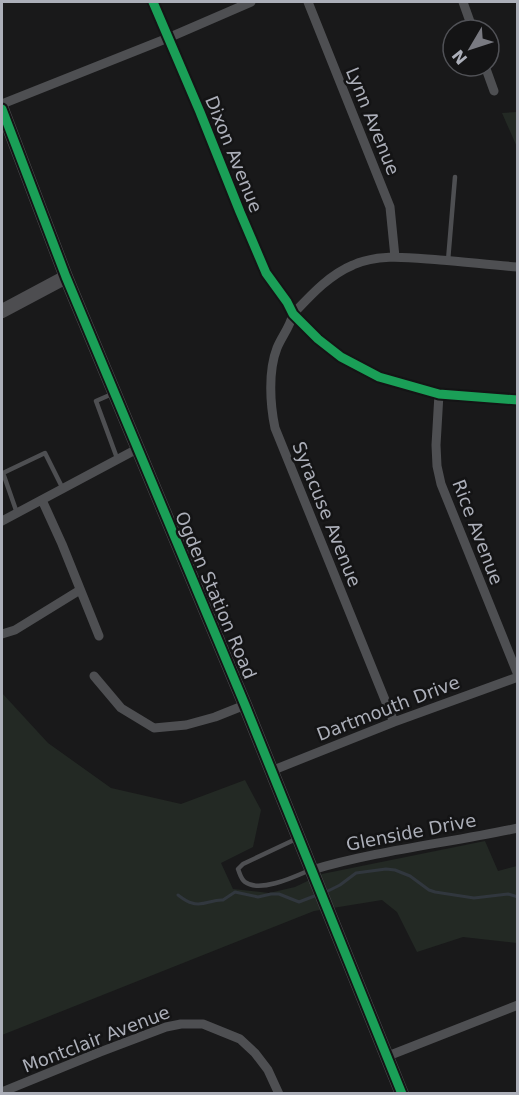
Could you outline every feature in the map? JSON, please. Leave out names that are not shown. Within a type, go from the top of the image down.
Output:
[{"type":"street","name":"Dixon Avenue","points":[[153,2],[266,273],[293,314],[318,339],[341,357],[380,377],[439,394],[518,400]]},
{"type":"street","points":[[2,104],[168,38],[251,2]]},
{"type":"street","name":"Lynn Avenue","points":[[308,2],[390,207],[395,257]]},
{"type":"street","points":[[463,2],[468,18]]},
{"type":"street","points":[[489,78],[494,91]]},
{"type":"street","name":"Ogden Station Road","points":[[2,109],[66,277],[299,838],[402,1094]]},
{"type":"street","name":"Syracuse Avenue","points":[[394,722],[275,428],[271,408],[273,367],[277,348],[293,314],[317,289],[352,265],[368,260],[395,257],[518,267]]},
{"type":"street","points":[[2,311],[66,277]]},
{"type":"street","name":"Rice Avenue","points":[[439,394],[436,456],[441,484],[518,676]]},
{"type":"street","points":[[2,521],[137,449]]},
{"type":"street","points":[[42,500],[99,636]]},
{"type":"street","points":[[2,634],[15,630],[80,591]]},
{"type":"street","points":[[94,676],[121,708],[154,728],[186,725],[215,717],[244,705]]},
{"type":"street","name":"Dartmouth Drive","points":[[271,771],[518,676]]},
{"type":"street","name":"Glenside Drive","points":[[312,870],[333,863],[518,828]]},
{"type":"street","points":[[388,1056],[518,1005]]},
{"type":"street","name":"Montclair Avenue","points":[[2,1092],[166,1027],[203,1024],[240,1039],[268,1070],[279,1094]]},
{"type":"lane","points":[[448,261],[455,177]]},
{"type":"lane","points":[[114,393],[96,401],[118,460]]},
{"type":"lane","points":[[17,513],[3,473],[45,453],[63,489]]},
{"type":"lane","points":[[299,838],[243,864],[238,869],[243,881],[255,887],[282,882],[312,870]]},
{"type":"shaded area","points":[[518,112],[517,147],[502,113]]},
{"type":"shaded area","points":[[2,693],[48,743],[111,788],[181,804],[245,780],[261,810],[253,847],[221,863],[233,889],[269,893],[295,887],[322,874],[485,841],[498,871],[517,866],[517,943],[463,937],[417,952],[397,912],[382,900],[314,911],[2,1035]]},
{"type":"waterway","points":[[326,892],[356,873],[386,869],[410,876],[435,892],[474,898],[508,894],[518,897]]},
{"type":"waterway","points":[[178,895],[196,904],[223,900],[235,892],[258,897],[279,894],[299,902],[317,895]]},
{"type":"cycle path","points":[[153,2],[266,273],[293,314],[318,339],[341,357],[379,377],[439,394],[518,400]]},
{"type":"cycle path","points":[[2,109],[66,277],[245,705],[402,1094]]}]
